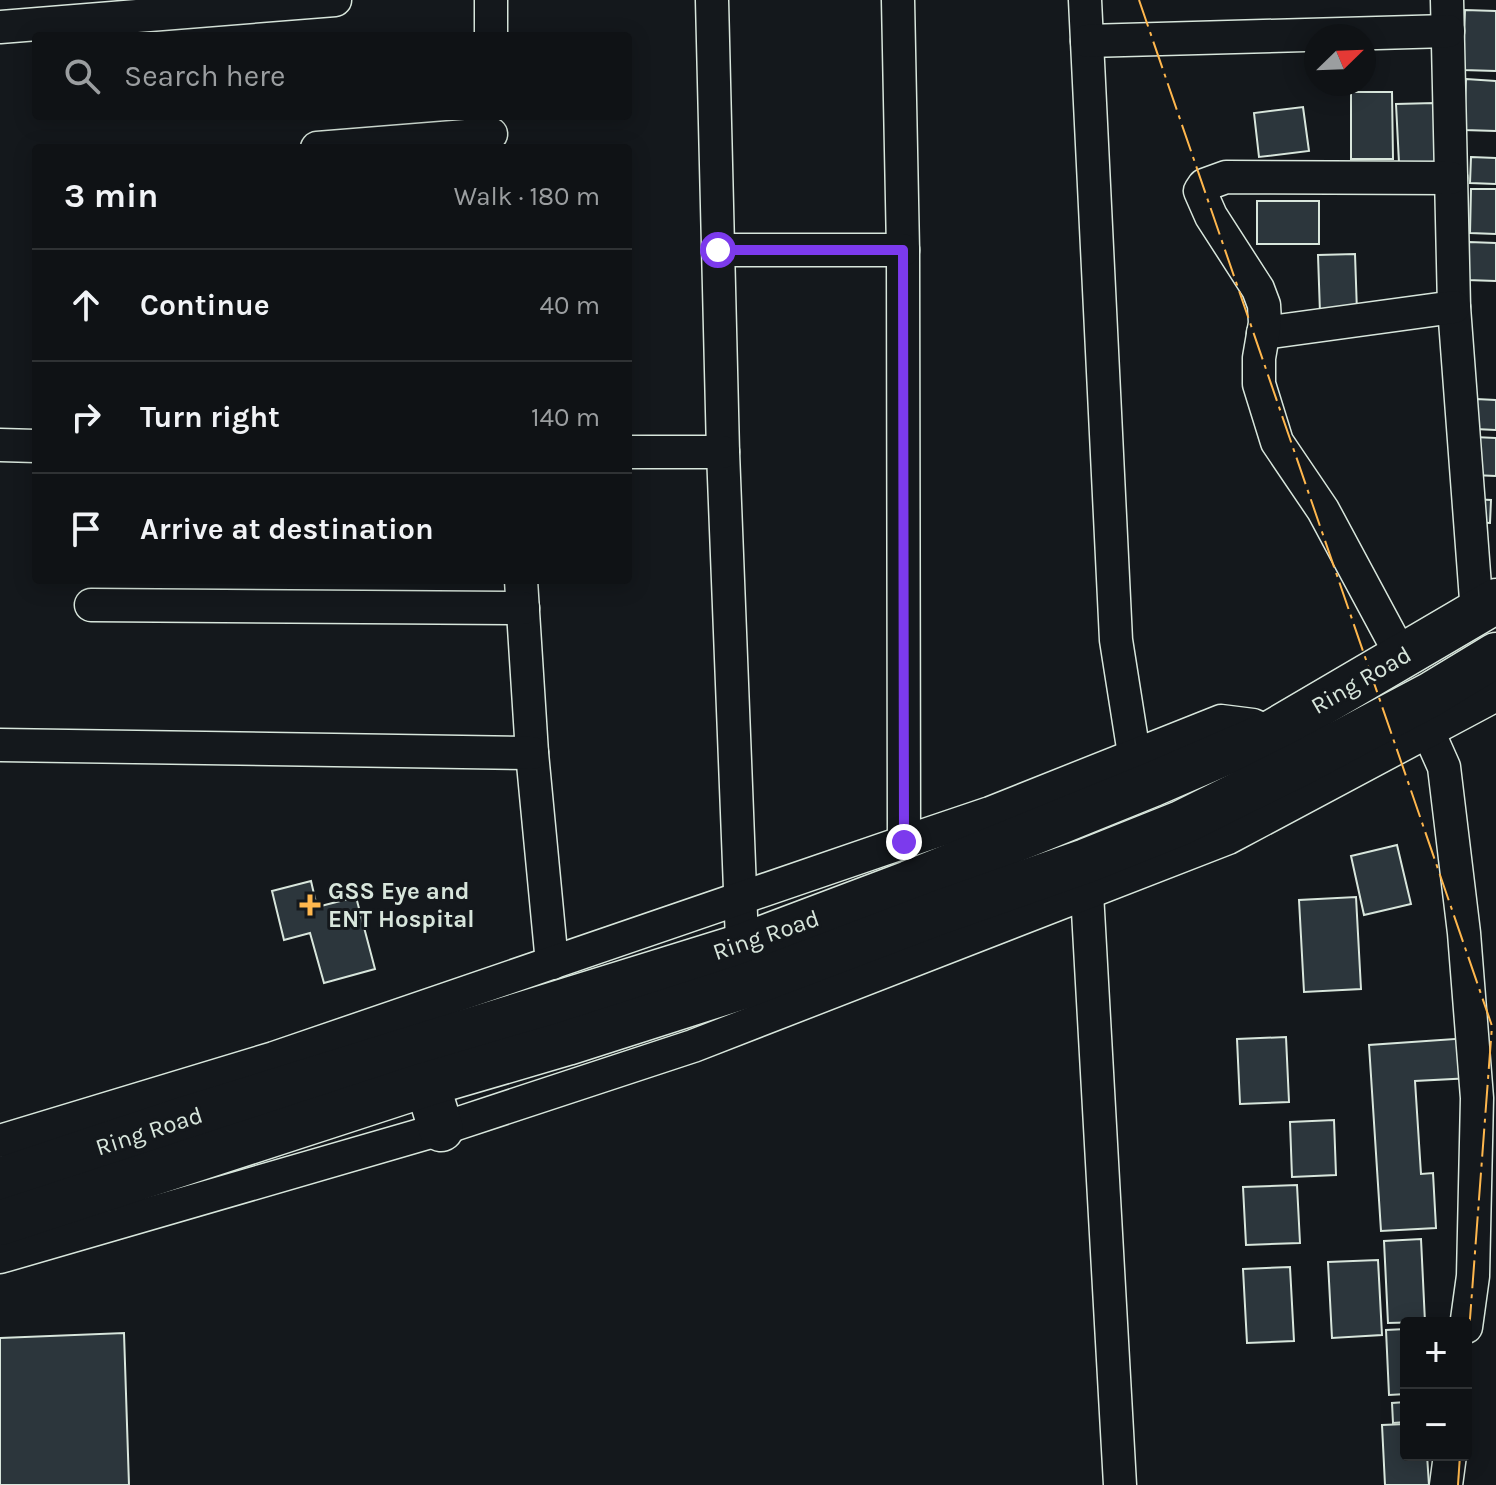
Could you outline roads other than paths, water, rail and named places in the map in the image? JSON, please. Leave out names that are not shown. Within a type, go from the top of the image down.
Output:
[{"type":"highway","name":"Ring Road","points":[[0,1223],[427,1084],[567,1043],[743,966],[909,883],[1271,733],[1486,607]]},
{"type":"highway","name":"Ring Road","points":[[0,1180],[179,1104],[743,966],[938,913],[1086,861],[1334,763],[1430,695],[1496,655]]},
{"type":"highway","points":[[427,1084],[441,1129]]},
{"type":"street","points":[[0,27],[335,0]]},
{"type":"street","points":[[491,0],[491,32]]},
{"type":"street","points":[[712,0],[723,452],[743,966]]},
{"type":"street","points":[[898,0],[903,250],[904,842]]},
{"type":"street","points":[[1085,0],[1116,640],[1134,754]]},
{"type":"street","points":[[1087,41],[1448,16],[1454,307],[1486,607]]},
{"type":"street","points":[[363,144],[491,133]]},
{"type":"street","points":[[1402,657],[1323,510],[1277,442],[1259,384],[1264,305],[1258,289],[1211,216],[1200,191],[1204,185],[1226,177],[1451,178]]},
{"type":"street","points":[[718,250],[903,250]]},
{"type":"street","points":[[1263,333],[1454,307]]},
{"type":"street","points":[[0,445],[32,446]]},
{"type":"street","points":[[632,452],[723,452]]},
{"type":"street","points":[[91,605],[522,594],[532,753],[552,963]]},
{"type":"street","points":[[0,1257],[441,1129],[693,1046],[1228,838],[1334,763],[1428,731],[1496,695]]},
{"type":"street","points":[[0,1141],[179,1104],[274,1058],[990,813],[1221,721],[1253,725],[1271,733]]},
{"type":"street","points":[[1428,731],[1444,767],[1464,933],[1477,1098],[1473,1276],[1467,1317]]},
{"type":"street","points":[[0,745],[532,753]]},
{"type":"street","points":[[1087,893],[1120,1485]]},
{"type":"street","points":[[1446,1485],[1449,1461]]},
{"type":"place","name":"GSS Eye and ENT Hospital","points":[[310,905]]}]
